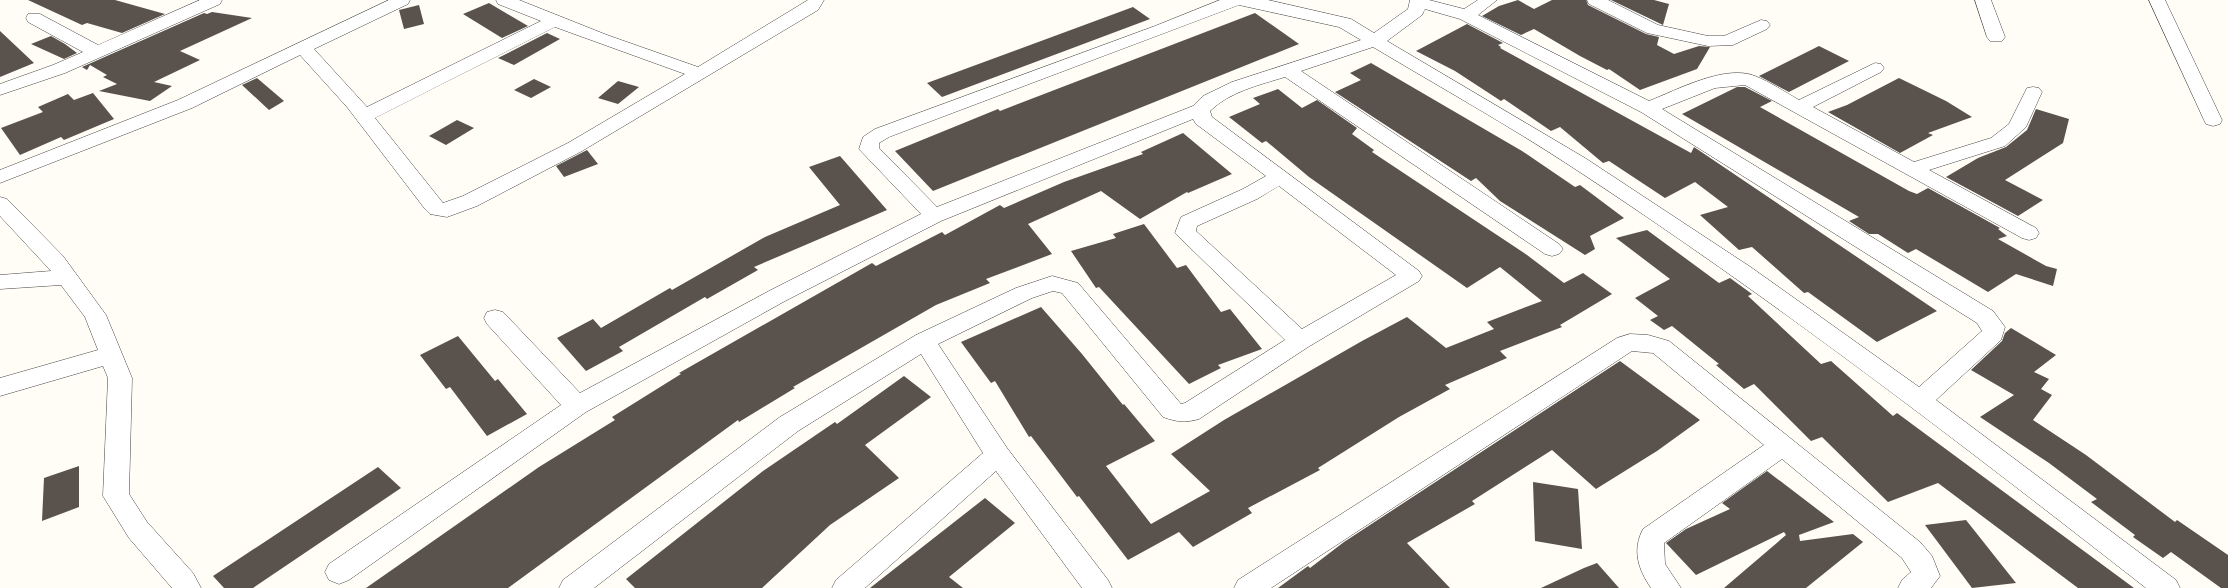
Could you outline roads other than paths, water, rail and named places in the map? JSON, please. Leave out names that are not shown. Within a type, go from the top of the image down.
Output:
[{"type":"street","points":[[0,90],[59,68],[214,0]]},
{"type":"street","points":[[0,177],[185,104],[402,0]]},
{"type":"street","points":[[504,0],[601,39],[699,73]]},
{"type":"street","points":[[302,48],[325,69],[364,116],[432,204],[437,209],[447,210],[470,201],[575,147],[812,6],[816,0]]},
{"type":"street","points":[[1466,15],[1489,0]]},
{"type":"street","points":[[1595,0],[1653,29],[1708,41],[1728,41],[1760,25]]},
{"type":"street","points":[[1983,0],[1996,37]]},
{"type":"street","points":[[2157,0],[2213,120]]},
{"type":"street","points":[[934,216],[869,149],[870,141],[882,133],[1234,1],[1255,2],[1345,23],[1578,162],[1744,273],[1919,401],[2166,588]]},
{"type":"street","points":[[340,572],[577,406],[777,296],[934,216],[1200,110],[1210,100],[1238,86],[1375,41],[1416,11],[1418,1],[1466,15],[1648,108],[1985,317],[1994,327],[1994,334],[1919,401]]},
{"type":"street","points":[[34,18],[96,52]]},
{"type":"street","points":[[364,116],[555,20]]},
{"type":"street","points":[[1800,107],[1875,68]]},
{"type":"street","points":[[1287,70],[1552,249]]},
{"type":"street","points":[[1648,108],[1719,81],[1734,78],[1749,80],[2029,233]]},
{"type":"street","points":[[1912,169],[1998,142],[2018,127],[2033,92]]},
{"type":"street","points":[[573,588],[789,424],[924,341],[1024,293],[1052,283],[1061,284],[1070,288],[1172,410],[1180,413],[1190,412],[1300,341],[1411,276],[1203,120],[1200,110]]},
{"type":"street","points":[[1280,177],[1250,194],[1188,222],[1185,233],[1300,341]]},
{"type":"street","points":[[0,204],[55,262],[95,315],[120,378],[116,496],[138,530],[183,581],[187,588]]},
{"type":"street","points":[[0,282],[67,277]]},
{"type":"street","points":[[495,318],[577,406]]},
{"type":"street","points":[[924,341],[998,455],[1098,588]]},
{"type":"street","points":[[1248,588],[1626,344],[1638,341],[1648,342],[1661,347],[1911,550],[1922,564],[1926,576],[1912,588]]},
{"type":"street","points":[[0,387],[111,355]]},
{"type":"street","points":[[1667,588],[1655,573],[1648,552],[1652,538],[1783,445]]},
{"type":"street","points":[[846,588],[998,455]]}]
